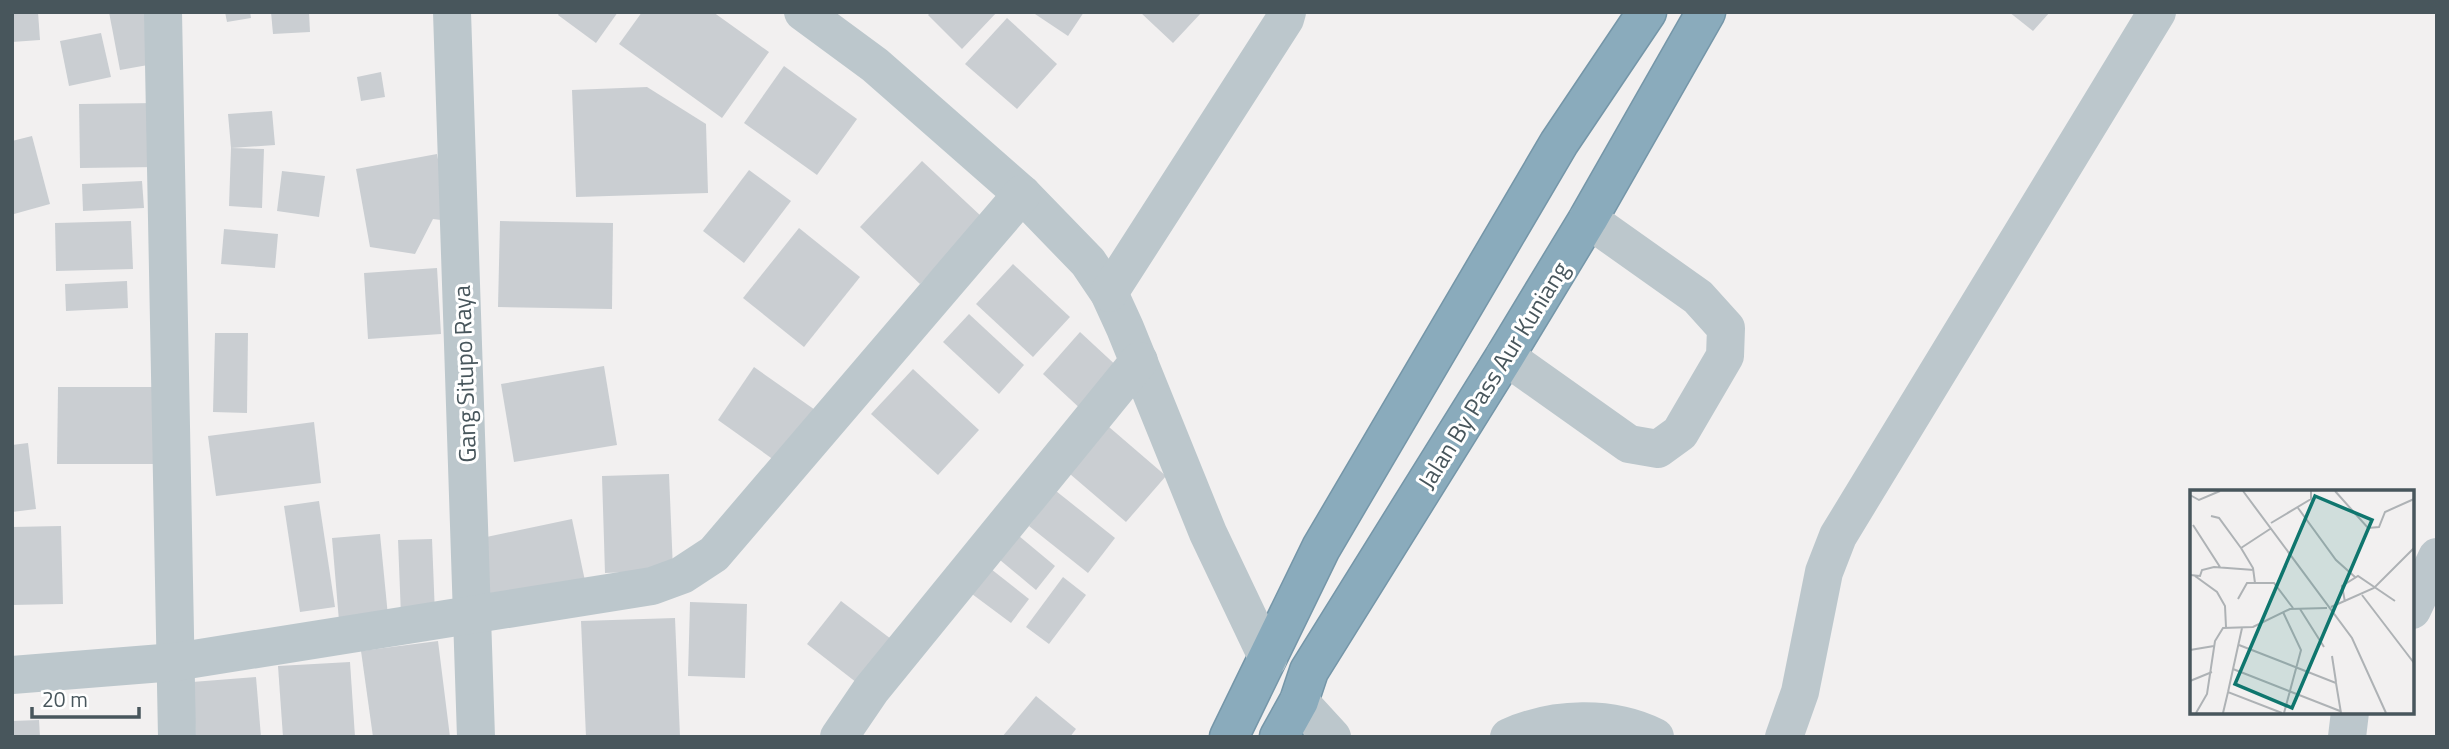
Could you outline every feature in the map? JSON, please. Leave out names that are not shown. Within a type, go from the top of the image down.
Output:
[{"type":"highway","points":[[1230,737],[1321,548],[1559,143],[1646,13],[1697,27]]},
{"type":"highway","name":"Jalan By Pass Aur Kuniang","points":[[1279,737],[1298,701],[1309,671],[1506,356],[1588,219],[1697,27]]},
{"type":"street","points":[[163,12],[177,737]]},
{"type":"street","name":"Gang Situpo Raya","points":[[452,12],[476,737]]},
{"type":"street","points":[[803,12],[875,65],[1022,194],[1088,262],[1109,293],[1208,533],[1268,659]]},
{"type":"street","points":[[1109,293],[1287,12]]},
{"type":"street","points":[[1784,737],[1800,692],[1824,572],[1838,536],[2157,12]]},
{"type":"street","points":[[12,675],[175,662],[652,586],[682,575],[715,554],[1022,194]]},
{"type":"street","points":[[1506,356],[1629,444],[1658,449],[1680,433],[1725,356],[1726,328],[1698,297],[1588,219]]},
{"type":"street","points":[[839,737],[872,690],[1139,361]]},
{"type":"street","points":[[2414,607],[2437,557]]},
{"type":"street","points":[[1298,701],[1332,737]]},
{"type":"street","points":[[2347,737],[2350,714]]},
{"type":"street","points":[[1509,737],[1538,726],[1580,720],[1636,727],[1656,737]]},
{"type":"building","points":[[12,12],[38,12],[40,40],[12,42]]},
{"type":"building","points":[[109,12],[149,12],[159,63],[120,70]]},
{"type":"building","points":[[225,12],[250,12],[251,18],[227,22]]},
{"type":"building","points":[[271,12],[309,12],[310,32],[273,34]]},
{"type":"building","points":[[560,12],[618,12],[596,43],[558,15]]},
{"type":"building","points":[[642,12],[713,12],[769,52],[722,118],[619,44]]},
{"type":"building","points":[[931,12],[997,12],[962,49],[928,15]]},
{"type":"building","points":[[1032,12],[1084,12],[1068,36]]},
{"type":"building","points":[[1140,12],[1202,12],[1173,43]]},
{"type":"building","points":[[2009,12],[2050,12],[2033,31]]},
{"type":"building","points":[[1007,18],[1057,64],[1017,109],[965,64]]},
{"type":"building","points":[[101,33],[111,77],[69,86],[60,41]]},
{"type":"building","points":[[784,66],[857,119],[817,175],[744,123]]},
{"type":"building","points":[[381,72],[385,97],[361,101],[357,77]]},
{"type":"building","points":[[647,87],[706,124],[708,193],[576,197],[572,90]]},
{"type":"building","points":[[157,103],[158,167],[80,168],[79,104]]},
{"type":"building","points":[[272,111],[275,145],[231,148],[228,114]]},
{"type":"building","points":[[32,136],[50,204],[14,214],[12,141]]},
{"type":"building","points":[[231,148],[264,149],[262,208],[229,206]]},
{"type":"building","points":[[437,154],[449,221],[433,219],[415,254],[370,247],[356,169]]},
{"type":"building","points":[[922,161],[982,217],[920,284],[860,227]]},
{"type":"building","points":[[749,170],[791,201],[744,263],[703,231]]},
{"type":"building","points":[[282,171],[325,176],[319,217],[277,211]]},
{"type":"building","points":[[142,181],[144,208],[83,211],[82,184]]},
{"type":"building","points":[[131,221],[133,269],[56,271],[55,223]]},
{"type":"building","points":[[500,221],[613,223],[612,309],[498,307]]},
{"type":"building","points":[[799,228],[860,277],[804,347],[743,298]]},
{"type":"building","points":[[224,229],[278,234],[275,268],[221,264]]},
{"type":"building","points":[[1013,264],[1070,317],[1033,357],[976,304]]},
{"type":"building","points":[[437,268],[441,334],[368,339],[364,273]]},
{"type":"building","points":[[127,281],[128,308],[66,311],[65,284]]},
{"type":"building","points":[[969,314],[1024,365],[999,394],[943,342]]},
{"type":"building","points":[[1080,332],[1121,370],[1084,412],[1043,374]]},
{"type":"building","points":[[215,333],[248,333],[247,413],[213,412]]},
{"type":"building","points":[[604,366],[617,445],[514,462],[501,384]]},
{"type":"building","points":[[754,367],[818,412],[781,465],[718,420]]},
{"type":"building","points":[[913,369],[979,430],[938,475],[871,414]]},
{"type":"building","points":[[58,387],[153,387],[153,464],[57,464]]},
{"type":"building","points":[[314,422],[321,483],[216,496],[208,436]]},
{"type":"building","points":[[1109,427],[1166,476],[1126,522],[1070,474]]},
{"type":"building","points":[[28,443],[36,509],[12,512],[12,445]]},
{"type":"building","points":[[669,474],[673,570],[605,573],[602,476]]},
{"type":"building","points":[[1056,491],[1115,538],[1088,573],[1029,526]]},
{"type":"building","points":[[319,501],[335,607],[300,612],[284,506]]},
{"type":"building","points":[[572,519],[585,581],[490,600],[477,539]]},
{"type":"building","points":[[61,526],[63,604],[12,605],[12,527]]},
{"type":"building","points":[[380,534],[388,616],[339,621],[332,538]]},
{"type":"building","points":[[1019,536],[1055,566],[1036,590],[1000,560]]},
{"type":"building","points":[[432,539],[435,615],[401,616],[398,540]]},
{"type":"building","points":[[991,569],[1029,599],[1011,623],[972,594]]},
{"type":"building","points":[[1063,577],[1086,595],[1049,644],[1026,627]]},
{"type":"building","points":[[841,601],[895,642],[861,686],[807,644]]},
{"type":"building","points":[[690,602],[747,604],[745,678],[688,676]]},
{"type":"building","points":[[675,618],[680,737],[586,737],[581,621]]},
{"type":"building","points":[[438,641],[450,737],[373,737],[361,651]]},
{"type":"building","points":[[350,662],[355,737],[283,737],[278,666]]},
{"type":"building","points":[[256,677],[261,737],[196,737],[192,682]]},
{"type":"building","points":[[1036,696],[1076,729],[1070,737],[1002,737]]},
{"type":"building","points":[[39,720],[40,737],[12,737],[12,721]]}]
